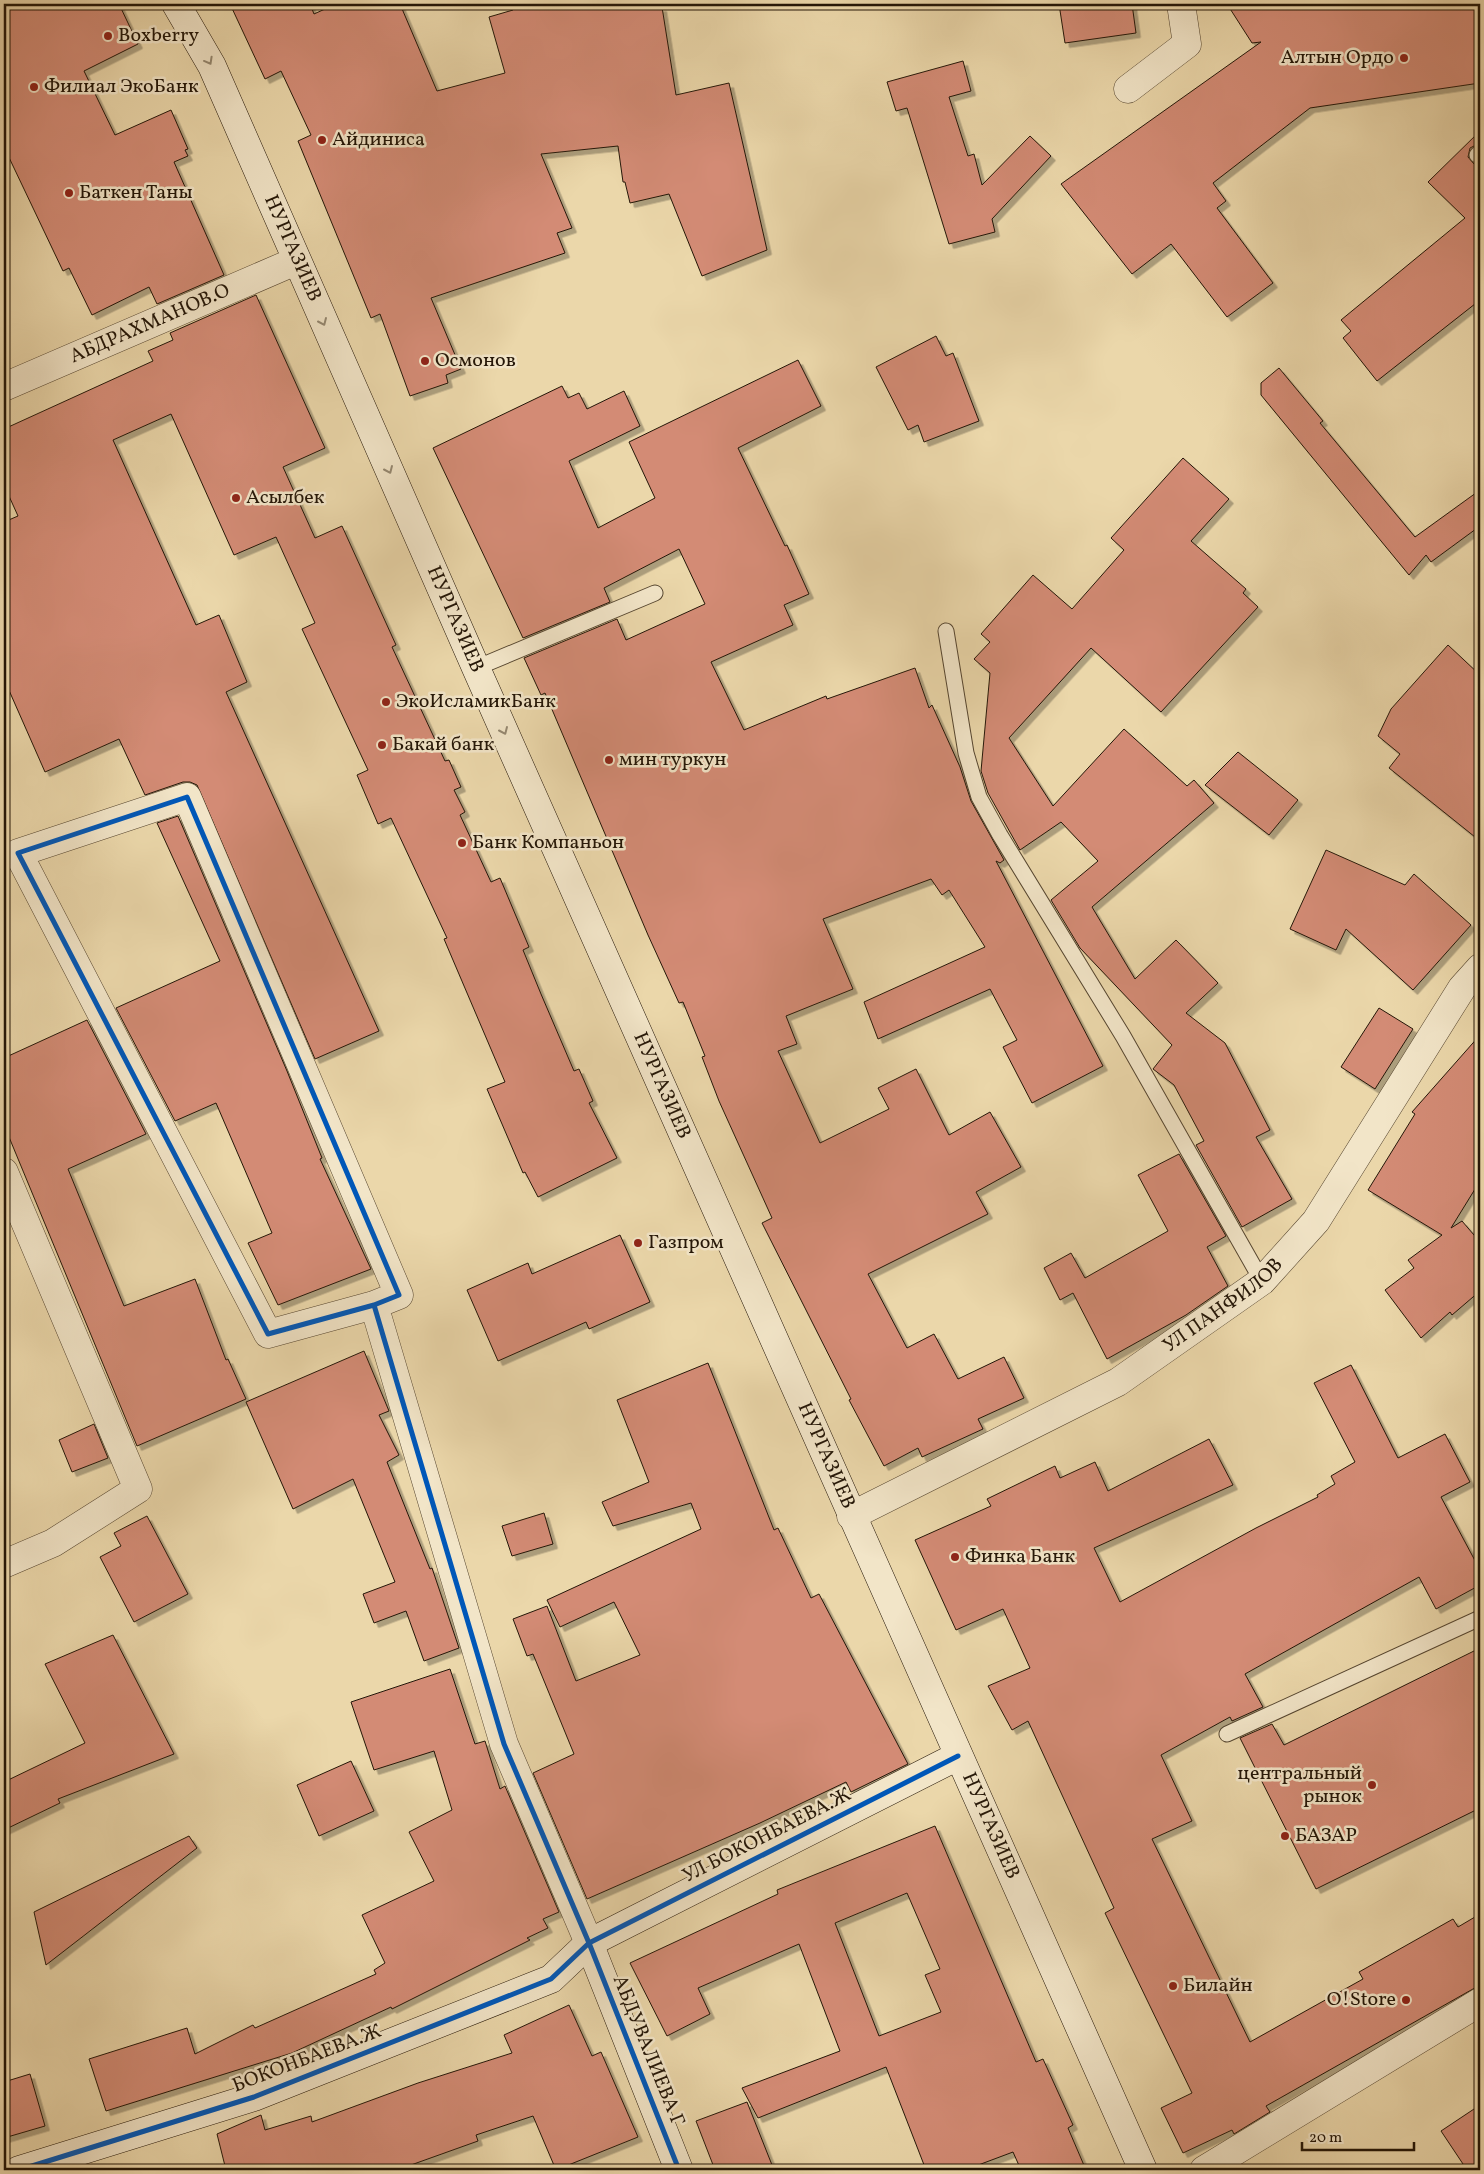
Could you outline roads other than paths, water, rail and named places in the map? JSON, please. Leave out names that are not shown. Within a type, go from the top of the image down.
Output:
[{"type":"street","name":"НУРГАЗИЕВ","points":[[176,4],[212,66],[296,261],[1142,2170]]},
{"type":"street","points":[[1128,88],[1187,44],[1181,4]]},
{"type":"street","name":"АБДРАХМАНОВ.О","points":[[4,387],[296,261]]},
{"type":"street","points":[[186,797],[399,1294],[374,1306],[268,1334],[18,853],[186,797]]},
{"type":"street","name":"УЛ ПАНФИЛОВ","points":[[851,1516],[1118,1382],[1262,1281],[1316,1221],[1462,988],[1480,968]]},
{"type":"street","points":[[4,1172],[13,1218],[138,1489],[53,1543],[4,1564]]},
{"type":"street","name":"АБДУВАЛИЕВА Г","points":[[374,1306],[504,1744],[589,1942],[679,2170]]},
{"type":"street","name":"УЛ БОКОНБАЕВА.Ж","points":[[589,1942],[958,1756]]},
{"type":"street","name":"БОКОНБАЕВА.Ж","points":[[19,2170],[254,2097],[542,1983],[551,1979],[589,1942]]},
{"type":"street","points":[[1204,2170],[1480,2002]]},
{"type":"lane","points":[[476,668],[655,593]]},
{"type":"lane","points":[[946,631],[966,753],[979,797],[1122,1036],[1262,1281]]},
{"type":"lane","points":[[1227,1734],[1480,1618]]},
{"type":"place","name":"Boxberry","points":[[108,36]]},
{"type":"place","name":"Алтын Ордо","points":[[1404,58]]},
{"type":"place","name":"Филиал ЭкоБанк","points":[[34,87]]},
{"type":"place","name":"Айдиниса","points":[[322,140]]},
{"type":"place","name":"Баткен Таны","points":[[69,193]]},
{"type":"place","name":"Осмонов","points":[[425,361]]},
{"type":"place","name":"Асылбек","points":[[236,498]]},
{"type":"place","name":"ЭкоИсламикБанк","points":[[386,702]]},
{"type":"place","name":"Бакай банк","points":[[382,745]]},
{"type":"place","name":"мин туркун","points":[[609,760]]},
{"type":"place","name":"Банк Компаньон","points":[[462,843]]},
{"type":"place","name":"Газпром","points":[[638,1243]]},
{"type":"place","name":"Финка Банк","points":[[955,1557]]},
{"type":"place","name":"центральный рынок","points":[[1372,1785]]},
{"type":"place","name":"БАЗАР","points":[[1285,1836]]},
{"type":"place","name":"Билайн","points":[[1173,1986]]},
{"type":"place","name":"O!Store","points":[[1406,2000]]}]
